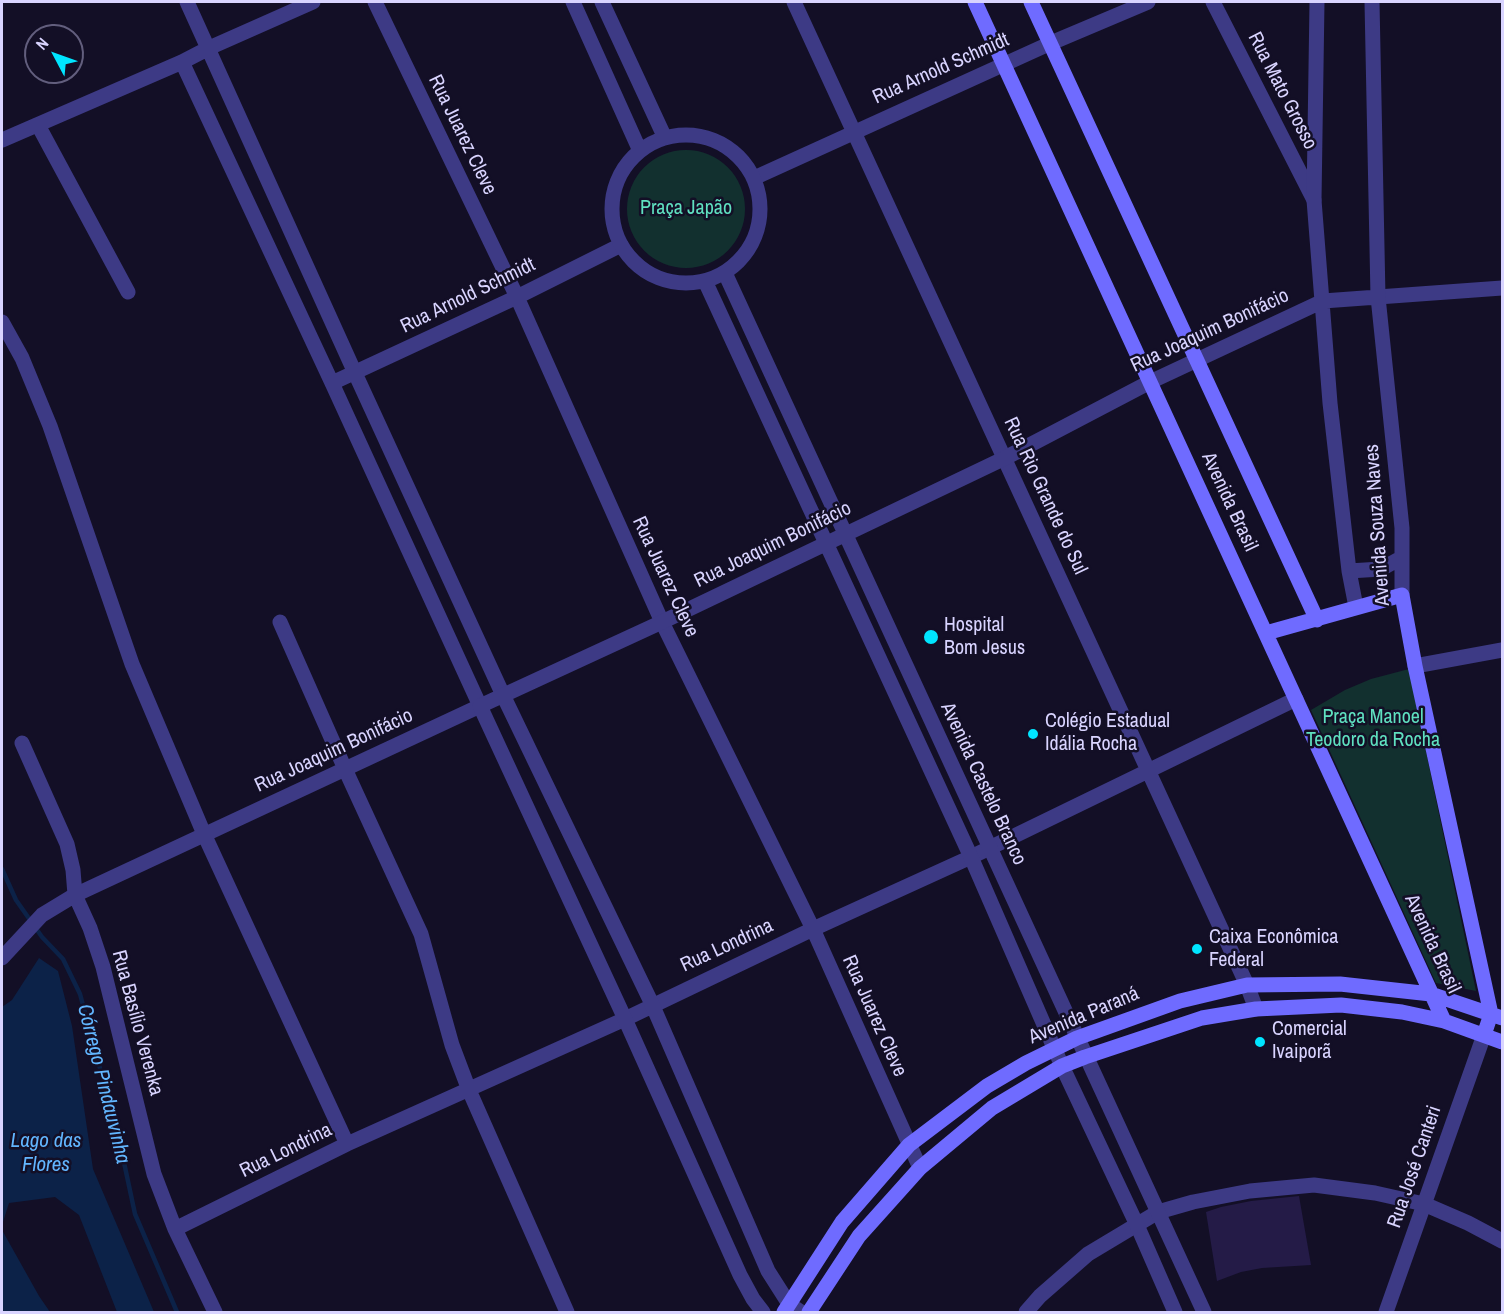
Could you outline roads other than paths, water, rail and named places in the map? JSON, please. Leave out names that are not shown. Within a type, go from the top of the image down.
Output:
[{"type":"main road","name":"Avenida Brasil","points":[[975,2],[1444,1021]]},
{"type":"main road","name":"Avenida Brasil","points":[[1032,2],[1317,620]]},
{"type":"main road","points":[[1266,633],[1402,596]]},
{"type":"main road","name":"Avenida Souza Naves","points":[[1402,596],[1415,666],[1499,1014]]},
{"type":"main road","name":"Avenida Paraná","points":[[792,1310],[842,1222],[909,1146],[987,1086],[1026,1063],[1077,1038],[1180,1001],[1247,985],[1340,984],[1431,994],[1499,1014]]},
{"type":"main road","name":"Avenida Paraná","points":[[809,1312],[859,1236],[920,1168],[992,1108],[1062,1066],[1084,1057],[1202,1018],[1256,1009],[1341,1005],[1402,1012],[1444,1021],[1503,1042]]},
{"type":"main road","points":[[1484,1035],[1499,1014]]},
{"type":"street","points":[[187,2],[503,695],[652,1004],[768,1270],[792,1310]]},
{"type":"street","points":[[2,140],[313,2]]},
{"type":"street","name":"Rua Juarez Cleve","points":[[375,2],[517,297],[662,622],[813,929],[920,1168]]},
{"type":"street","points":[[573,2],[640,151]]},
{"type":"street","points":[[602,2],[665,138]]},
{"type":"street","name":"Rua Rio Grande do Sul","points":[[795,2],[1247,985],[1256,1009]]},
{"type":"street","name":"Rua Arnold Schmidt","points":[[754,178],[1051,43],[1148,2]]},
{"type":"street","name":"Rua Mato Grosso","points":[[1213,2],[1314,200]]},
{"type":"street","name":"Avenida Souza Naves","points":[[1317,2],[1314,200],[1330,403],[1349,571],[1356,607]]},
{"type":"street","name":"Avenida Souza Naves","points":[[1372,2],[1378,297],[1402,528],[1402,596]]},
{"type":"street","points":[[182,62],[625,1019],[740,1275],[763,1312]]},
{"type":"street","points":[[38,125],[128,292]]},
{"type":"street","points":[[686,135],[707,138],[726,146],[742,160],[754,178],[760,198],[760,220],[753,241],[741,259],[725,273],[705,281],[684,284],[664,281],[645,272],[629,258],[621,245],[612,217],[614,192],[623,169],[640,151],[665,138],[686,135]]},
{"type":"street","name":"Rua Arnold Schmidt","points":[[332,383],[517,297],[621,245]]},
{"type":"street","name":"Avenida Castelo Branco","points":[[725,273],[1203,1312]]},
{"type":"street","name":"Avenida Castelo Branco","points":[[705,281],[971,857],[1062,1066],[1175,1312]]},
{"type":"street","name":"Rua Joaquim Bonifácio","points":[[2,958],[42,915],[75,895],[662,622],[1005,458],[1150,382],[1323,301],[1503,288]]},
{"type":"street","points":[[2,322],[21,358],[50,426],[132,664],[204,834],[347,1144]]},
{"type":"street","points":[[1349,571],[1381,569],[1401,558]]},
{"type":"street","points":[[280,622],[421,934],[452,1045],[469,1090],[567,1312]]},
{"type":"street","points":[[1415,666],[1503,650]]},
{"type":"street","name":"Rua Londrina","points":[[175,1229],[347,1144],[625,1019],[652,1004],[971,857],[1296,699]]},
{"type":"street","name":"Rua Basílio Verenka","points":[[22,743],[67,844],[73,870],[75,895],[90,928],[103,967],[154,1174],[175,1229],[215,1312]]},
{"type":"street","name":"Rua José Canteri","points":[[1386,1312],[1484,1035]]},
{"type":"street","points":[[1026,1312],[1040,1296],[1088,1254],[1158,1212],[1193,1202],[1250,1191],[1314,1185],[1375,1193],[1424,1204],[1503,1241]]},
{"type":"water","name":"Lago das Flores","points":[[39,958],[58,971],[72,1026],[93,1169],[154,1312],[117,1312],[79,1215],[55,1197],[9,1203],[2,1225],[2,1007],[12,1000]]},
{"type":"water","name":"Lago das Flores","points":[[2,1230],[39,1296],[50,1312],[2,1312]]},
{"type":"waterway","name":"Córrego Pindauvinha","points":[[2,869],[16,900],[42,937],[63,959],[80,994],[119,1139],[135,1214],[177,1312]]},
{"type":"place","name":"Hospital Bom Jesus","points":[[931,637]]},
{"type":"place","name":"Colégio Estadual Idália Rocha","points":[[1033,734]]},
{"type":"place","name":"Caixa Econômica Federal","points":[[1197,949]]},
{"type":"place","name":"Comercial Ivaiporã","points":[[1260,1042]]},
{"type":"park label","name":"Praça Japão","points":[[686,209]]},
{"type":"park label","name":"Praça Manoel Teodoro da Rocha","points":[[1373,730]]}]
